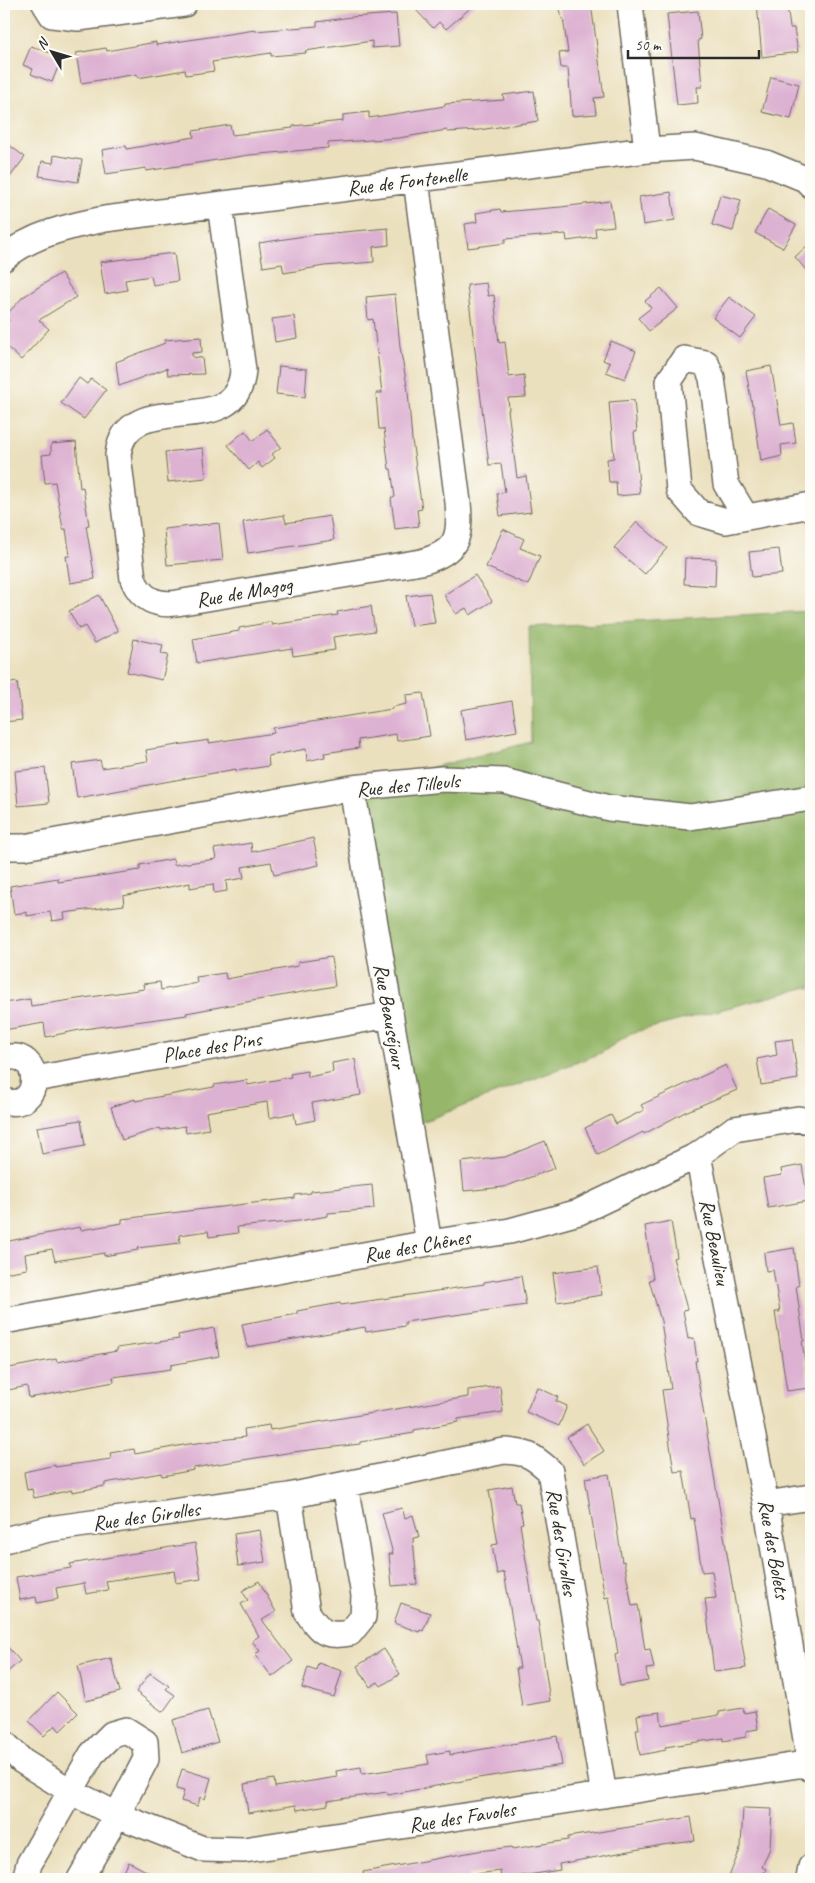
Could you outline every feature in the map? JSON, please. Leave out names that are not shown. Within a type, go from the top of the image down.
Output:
[{"type":"street","points":[[45,4],[52,15],[78,18],[184,4]]},
{"type":"street","points":[[630,4],[647,150]]},
{"type":"street","name":"Rue de Fontenelle","points":[[5,253],[42,236],[71,226],[105,219],[647,150],[695,147],[766,163],[809,177]]},
{"type":"street","name":"Rue de Magog","points":[[220,205],[243,370],[240,388],[221,407],[138,422],[126,432],[119,446],[118,455],[133,579],[141,594],[155,603],[177,603],[421,562],[442,554],[456,540],[459,525],[458,502],[416,180]]},
{"type":"street","points":[[746,517],[726,484],[712,378],[706,363],[684,359],[670,381],[680,490],[699,513],[726,521],[811,505]]},
{"type":"street","name":"Rue des Tilleuls","points":[[4,847],[24,847],[352,788],[442,779],[504,781],[609,808],[690,817],[811,798]]},
{"type":"street","name":"Rue Beauséjour","points":[[352,788],[429,1243]]},
{"type":"street","name":"Place des Pins","points":[[35,1079],[389,1015]]},
{"type":"street","points":[[4,1058],[16,1057],[24,1060],[33,1072],[35,1079],[31,1092],[26,1098],[18,1102],[10,1103],[4,1101]]},
{"type":"street","name":"Rue des Chênes","points":[[4,1321],[429,1243],[510,1231],[579,1212],[698,1155],[734,1129],[798,1119],[811,1120]]},
{"type":"street","name":"Rue Beaulieu","points":[[698,1155],[732,1329]]},
{"type":"street","name":"Rue des Bolets","points":[[732,1329],[766,1504],[811,1769]]},
{"type":"street","name":"Rue des Girolles","points":[[4,1540],[49,1528],[289,1496],[504,1451],[524,1452],[550,1471],[604,1795]]},
{"type":"street","points":[[289,1496],[307,1612],[317,1627],[332,1636],[350,1633],[363,1617],[364,1595],[345,1485]]},
{"type":"street","points":[[766,1504],[811,1497]]},
{"type":"street","points":[[25,1879],[29,1864],[92,1754],[112,1734],[126,1730],[145,1742],[146,1759],[117,1815],[80,1879]]},
{"type":"street","name":"Rue des Favoles","points":[[4,1743],[22,1761],[70,1791],[117,1815],[203,1848],[244,1850],[811,1763]]},
{"type":"street","points":[[809,1879],[811,1867]]},
{"type":"green space","points":[[810,611],[811,989],[808,987],[631,1033],[601,1053],[409,1127],[352,788],[531,742],[529,627]]},
{"type":"building","points":[[423,4],[475,4],[446,29],[439,22],[433,28],[416,10]]},
{"type":"building","points":[[559,4],[591,4],[604,97],[594,98],[596,114],[572,116],[568,68],[561,68],[559,53],[568,52]]},
{"type":"building","points":[[757,4],[787,4],[790,28],[794,28],[798,52],[762,57]]},
{"type":"building","points":[[698,11],[701,39],[698,40],[702,87],[697,87],[698,103],[677,105],[667,14]]},
{"type":"building","points":[[396,14],[399,46],[372,48],[372,41],[305,51],[306,53],[271,56],[271,53],[212,62],[214,71],[186,75],[185,70],[138,78],[137,74],[81,83],[76,53],[106,48],[107,51],[156,42],[156,45],[255,30],[317,26],[317,22],[351,17]]},
{"type":"building","points":[[31,46],[62,57],[52,82],[31,74],[33,69],[23,65]]},
{"type":"building","points":[[771,77],[799,84],[791,119],[762,112]]},
{"type":"building","points":[[534,91],[538,121],[479,130],[448,132],[447,130],[399,138],[328,143],[328,148],[249,155],[146,171],[146,168],[106,174],[102,150],[126,146],[127,149],[194,137],[193,131],[230,125],[232,135],[343,121],[343,115],[369,112],[369,118],[445,106],[445,104],[504,100],[503,95]]},
{"type":"building","points":[[4,141],[25,157],[4,185]]},
{"type":"building","points":[[54,155],[82,160],[78,182],[39,176],[42,161],[53,163]]},
{"type":"building","points":[[671,192],[675,220],[643,225],[639,197]]},
{"type":"building","points":[[720,195],[741,200],[733,231],[712,225]]},
{"type":"building","points":[[610,201],[614,226],[595,228],[596,237],[567,241],[566,234],[505,239],[505,243],[468,248],[465,224],[477,222],[476,213],[500,209],[501,212]]},
{"type":"building","points":[[768,209],[796,225],[783,248],[755,233]]},
{"type":"building","points":[[388,228],[389,245],[373,247],[374,262],[324,266],[284,273],[282,264],[263,267],[259,243],[311,235]]},
{"type":"building","points":[[811,242],[811,276],[795,257]]},
{"type":"building","points":[[174,253],[178,281],[153,285],[151,276],[125,280],[127,290],[105,294],[100,262]]},
{"type":"building","points":[[61,273],[76,297],[39,320],[49,329],[21,360],[4,344],[4,327],[9,320],[5,316],[23,297]]},
{"type":"building","points":[[486,283],[488,296],[494,295],[499,343],[505,342],[509,377],[524,375],[526,397],[508,398],[508,410],[517,478],[526,476],[531,512],[500,516],[497,493],[505,492],[501,464],[489,465],[467,285]]},
{"type":"building","points":[[661,288],[678,308],[649,331],[638,318],[651,308],[645,301]]},
{"type":"building","points":[[395,294],[400,347],[408,391],[412,440],[422,509],[417,510],[419,526],[395,529],[391,498],[395,497],[391,469],[389,469],[384,429],[379,429],[376,393],[382,393],[373,319],[368,320],[366,297]]},
{"type":"building","points":[[729,297],[756,317],[740,338],[713,318]]},
{"type":"building","points":[[294,316],[297,338],[275,342],[272,319]]},
{"type":"building","points":[[201,337],[202,352],[192,353],[192,357],[202,358],[204,374],[168,375],[167,368],[119,386],[116,362],[165,343],[165,340]]},
{"type":"building","points":[[611,341],[636,351],[625,379],[606,372],[610,363],[603,360]]},
{"type":"building","points":[[279,366],[307,369],[305,397],[276,394]]},
{"type":"building","points":[[771,366],[781,425],[793,423],[796,443],[781,445],[782,456],[761,461],[746,371]]},
{"type":"building","points":[[79,378],[87,384],[91,379],[106,390],[84,419],[61,403]]},
{"type":"building","points":[[634,400],[637,432],[634,432],[640,494],[617,496],[616,482],[609,482],[607,459],[614,458],[609,402]]},
{"type":"building","points":[[267,429],[281,447],[272,454],[275,458],[262,468],[258,462],[249,470],[228,445],[245,431],[253,441]]},
{"type":"building","points":[[76,442],[80,488],[83,487],[89,525],[86,526],[95,579],[70,583],[66,556],[70,556],[66,529],[63,529],[55,482],[45,483],[42,455],[51,454],[51,444]]},
{"type":"building","points":[[203,448],[206,478],[168,482],[165,452]]},
{"type":"building","points":[[284,515],[286,523],[330,516],[334,540],[248,553],[243,522]]},
{"type":"building","points":[[637,522],[667,548],[645,574],[614,548]]},
{"type":"building","points":[[219,523],[223,560],[167,565],[164,529]]},
{"type":"building","points":[[503,529],[524,539],[520,548],[540,556],[528,585],[486,567]]},
{"type":"building","points":[[779,549],[782,574],[752,577],[749,552]]},
{"type":"building","points":[[685,558],[716,559],[715,586],[684,584]]},
{"type":"building","points":[[475,575],[492,601],[470,615],[466,608],[456,614],[444,595]]},
{"type":"building","points":[[430,593],[435,623],[411,626],[406,596]]},
{"type":"building","points":[[99,595],[118,631],[95,643],[85,626],[79,629],[69,611]]},
{"type":"building","points":[[371,606],[375,631],[333,637],[335,650],[293,656],[292,648],[197,663],[193,639],[239,631],[239,628],[271,622],[272,625],[338,615],[337,612]]},
{"type":"building","points":[[134,639],[163,645],[161,654],[168,655],[162,680],[127,672]]},
{"type":"building","points":[[17,682],[22,720],[4,722],[4,684]]},
{"type":"building","points":[[423,693],[430,736],[397,741],[396,734],[358,740],[359,748],[324,753],[325,757],[307,761],[306,749],[268,756],[269,766],[236,771],[236,769],[77,798],[72,764],[100,760],[102,768],[148,761],[146,750],[209,740],[209,743],[274,733],[273,728],[392,709],[392,707],[407,704],[406,695]]},
{"type":"building","points":[[512,701],[517,731],[466,740],[461,710]]},
{"type":"building","points":[[45,768],[49,803],[18,806],[15,771]]},
{"type":"building","points":[[313,838],[319,865],[274,875],[271,862],[242,867],[244,878],[226,881],[227,891],[214,893],[213,884],[190,888],[190,883],[123,896],[124,905],[64,913],[65,919],[52,921],[50,912],[27,916],[27,912],[14,914],[10,886],[58,878],[58,882],[140,870],[140,865],[173,859],[174,865],[216,859],[214,849],[251,843],[252,852]]},
{"type":"building","points":[[331,957],[335,986],[186,1013],[187,1015],[84,1029],[46,1037],[44,1023],[4,1030],[4,1003],[30,999],[31,1006],[144,989],[143,984],[160,982],[161,990],[197,983],[196,977],[225,973],[226,979],[298,966],[298,962]]},
{"type":"building","points":[[792,1039],[798,1079],[761,1085],[757,1059],[777,1055],[775,1041]]},
{"type":"building","points":[[355,1059],[361,1095],[312,1103],[315,1120],[296,1124],[294,1113],[269,1118],[267,1102],[206,1112],[209,1129],[186,1133],[185,1126],[161,1130],[160,1128],[122,1140],[111,1107],[135,1099],[135,1101],[214,1087],[214,1085],[247,1080],[248,1085],[291,1077],[290,1074],[307,1071],[308,1077],[333,1072],[332,1063]]},
{"type":"building","points":[[726,1065],[737,1090],[685,1112],[644,1134],[643,1132],[598,1155],[585,1128],[611,1115],[616,1124],[644,1110],[641,1105]]},
{"type":"building","points":[[81,1120],[85,1146],[42,1154],[37,1127]]},
{"type":"building","points":[[545,1141],[555,1168],[504,1187],[464,1191],[461,1162],[505,1157]]},
{"type":"building","points":[[802,1165],[808,1201],[768,1208],[763,1178],[782,1175],[781,1169]]},
{"type":"building","points":[[372,1185],[374,1209],[328,1213],[328,1216],[299,1221],[237,1227],[238,1233],[209,1237],[208,1231],[179,1235],[180,1243],[137,1248],[138,1250],[104,1256],[104,1253],[55,1261],[52,1249],[25,1254],[27,1269],[4,1273],[4,1242],[80,1227],[81,1230],[122,1223],[122,1219],[295,1198],[295,1195],[311,1193],[311,1191]]},
{"type":"building","points":[[671,1221],[677,1257],[673,1258],[687,1309],[683,1310],[688,1339],[694,1338],[697,1361],[695,1361],[746,1668],[714,1672],[705,1599],[716,1598],[712,1571],[702,1572],[694,1518],[691,1519],[683,1471],[674,1472],[662,1390],[671,1389],[661,1321],[649,1280],[653,1279],[645,1226]]},
{"type":"building","points":[[794,1248],[799,1286],[796,1286],[809,1388],[787,1391],[775,1312],[780,1312],[773,1270],[766,1271],[764,1253]]},
{"type":"building","points":[[598,1267],[602,1295],[557,1302],[553,1273]]},
{"type":"building","points":[[521,1276],[526,1305],[405,1322],[405,1326],[366,1332],[365,1327],[247,1347],[242,1324],[297,1314],[297,1311],[340,1303],[341,1305],[484,1284],[484,1282]]},
{"type":"building","points":[[214,1328],[219,1356],[171,1365],[171,1369],[113,1377],[114,1382],[29,1398],[27,1386],[4,1391],[4,1369],[56,1359],[57,1362],[117,1351],[117,1348],[179,1339],[178,1335]]},
{"type":"building","points":[[500,1386],[503,1412],[458,1419],[458,1422],[414,1430],[414,1433],[360,1442],[360,1444],[293,1452],[193,1468],[194,1470],[162,1476],[161,1473],[105,1483],[105,1486],[72,1492],[72,1490],[34,1498],[32,1489],[27,1490],[24,1472],[55,1465],[55,1467],[111,1459],[110,1453],[134,1449],[135,1454],[189,1444],[245,1437],[244,1429],[269,1425],[270,1430],[468,1397],[468,1390]]},
{"type":"building","points":[[537,1387],[558,1397],[556,1401],[567,1406],[559,1426],[526,1412]]},
{"type":"building","points":[[587,1424],[604,1451],[584,1464],[567,1437]]},
{"type":"building","points":[[609,1474],[622,1562],[624,1561],[632,1606],[638,1605],[645,1650],[650,1649],[654,1668],[646,1669],[648,1681],[620,1686],[615,1655],[618,1654],[609,1597],[605,1598],[585,1478]]},
{"type":"building","points":[[512,1486],[515,1503],[519,1503],[523,1523],[520,1524],[536,1621],[538,1621],[550,1701],[522,1706],[516,1668],[520,1668],[504,1572],[497,1574],[492,1545],[498,1544],[489,1490]]},
{"type":"building","points":[[402,1508],[405,1518],[413,1515],[419,1537],[413,1538],[417,1584],[392,1586],[389,1554],[393,1554],[382,1513]]},
{"type":"building","points":[[260,1530],[265,1562],[238,1566],[234,1534]]},
{"type":"building","points":[[195,1543],[201,1579],[176,1583],[174,1571],[106,1581],[108,1590],[86,1594],[84,1583],[56,1588],[58,1599],[37,1603],[36,1597],[20,1600],[16,1577],[71,1568],[70,1564]]},
{"type":"building","points":[[259,1581],[276,1612],[262,1620],[293,1661],[272,1677],[255,1654],[260,1651],[252,1641],[259,1636],[241,1604],[248,1600],[242,1591]]},
{"type":"building","points":[[401,1603],[430,1613],[423,1631],[420,1630],[419,1632],[394,1623]]},
{"type":"building","points":[[4,1643],[20,1661],[4,1675]]},
{"type":"building","points":[[384,1649],[400,1674],[381,1686],[378,1682],[370,1687],[357,1666]]},
{"type":"building","points":[[111,1658],[120,1692],[86,1701],[78,1666]]},
{"type":"building","points":[[318,1663],[342,1671],[334,1697],[302,1688],[308,1667],[316,1670]]},
{"type":"building","points":[[150,1673],[169,1686],[166,1689],[175,1695],[163,1712],[136,1692]]},
{"type":"building","points":[[57,1692],[78,1713],[60,1731],[55,1725],[44,1736],[29,1721]]},
{"type":"building","points":[[743,1708],[744,1713],[755,1711],[758,1729],[746,1731],[746,1737],[723,1741],[723,1738],[665,1747],[666,1750],[640,1755],[636,1729],[639,1729],[637,1715],[660,1712],[662,1725],[719,1715],[719,1712]]},
{"type":"building","points":[[208,1710],[218,1742],[182,1753],[173,1720]]},
{"type":"building","points":[[557,1736],[562,1765],[388,1795],[387,1792],[328,1801],[328,1805],[297,1810],[296,1805],[248,1813],[244,1784],[274,1779],[275,1787],[337,1777],[336,1771],[361,1767],[362,1774],[429,1764],[427,1755],[450,1751],[450,1755]]},
{"type":"building","points":[[182,1769],[211,1778],[205,1799],[200,1797],[198,1806],[181,1801],[184,1791],[176,1789]]},
{"type":"building","points":[[743,1808],[772,1809],[770,1848],[762,1867],[766,1869],[762,1879],[728,1879],[741,1847]]},
{"type":"building","points":[[691,1817],[695,1841],[662,1845],[559,1864],[560,1870],[515,1877],[516,1879],[501,1879],[500,1871],[468,1875],[469,1879],[364,1879],[363,1872],[478,1851],[512,1847],[512,1849],[568,1840],[568,1837]]},
{"type":"building","points":[[129,1862],[161,1879],[120,1879]]}]
